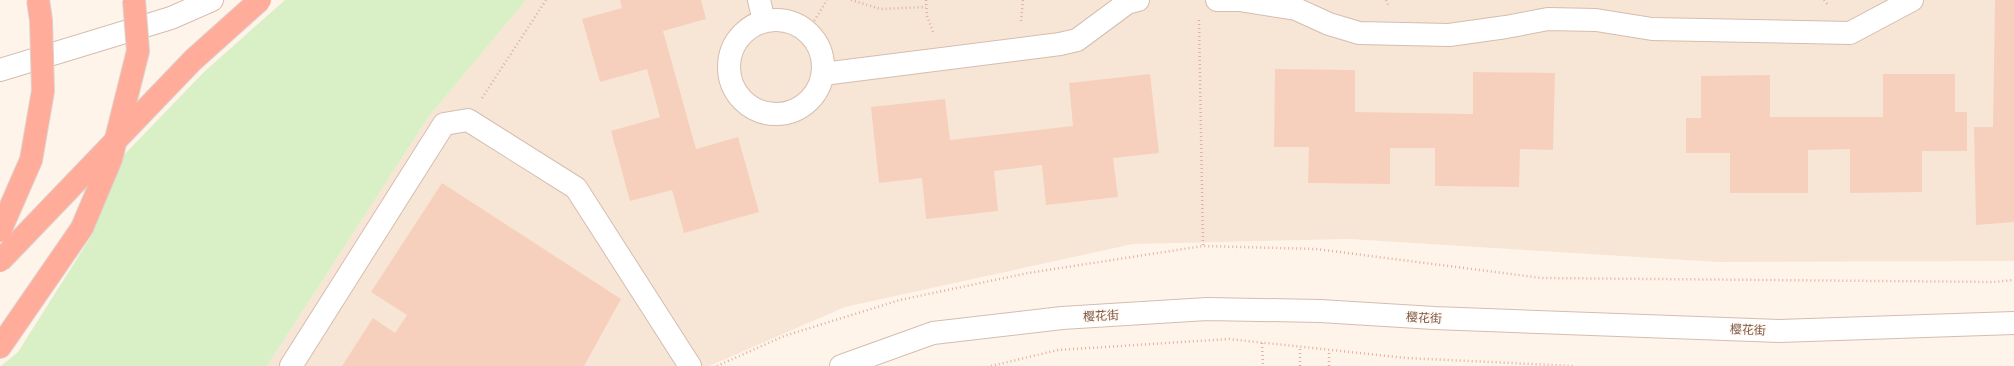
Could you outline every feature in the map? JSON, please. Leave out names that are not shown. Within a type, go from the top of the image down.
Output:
[{"type":"highway","points":[[0,231],[31,160],[38,121],[43,90],[41,20],[38,0]]},
{"type":"highway","points":[[0,347],[82,228],[112,159],[138,51],[134,0]]},
{"type":"highway","points":[[0,261],[192,60],[260,0]]},
{"type":"street","points":[[0,70],[171,18],[212,0]]},
{"type":"street","points":[[823,74],[1060,44],[1077,40],[1127,3],[1138,0]]},
{"type":"street","points":[[1217,0],[1239,0],[1296,9],[1329,24],[1359,33],[1449,35],[1548,19],[1596,20],[1652,29],[1850,33],[1912,0]]},
{"type":"street","points":[[761,10],[780,19],[795,23],[808,31],[818,43],[823,58],[823,74],[818,89],[809,101],[796,110],[781,114],[765,113],[751,107],[739,96],[732,82],[729,67],[731,52],[739,38],[750,27],[761,10]]},
{"type":"street","points":[[291,366],[444,124],[468,120],[576,188],[690,366]]},
{"type":"street","name":"樱花街","points":[[841,366],[932,333],[1062,318],[1207,310],[1320,311],[1434,318],[1778,331],[2014,323]]},
{"type":"path","points":[[468,120],[546,0]]},
{"type":"path","points":[[808,31],[827,0]]},
{"type":"path","points":[[851,0],[881,9],[926,6]]},
{"type":"path","points":[[1199,16],[1203,246]]},
{"type":"path","points":[[717,366],[784,336],[900,300],[1028,273],[1203,246],[1316,249],[1542,278],[1985,282],[2014,280]]},
{"type":"path","points":[[991,366],[1058,350],[1229,339],[1406,358],[1573,366]]},
{"type":"path","points":[[1262,343],[1263,366]]},
{"type":"path","points":[[1300,347],[1300,366]]},
{"type":"path","points":[[1329,350],[1329,366]]},
{"type":"shaded area","points":[[526,0],[2014,0],[2014,261],[1718,262],[1349,239],[1133,244],[845,307],[709,366],[267,366],[429,116]]},
{"type":"green space","points":[[285,0],[526,0],[429,116],[267,366],[1,366],[18,352],[92,235],[120,159],[204,72]]},
{"type":"building","points":[[620,0],[701,0],[706,19],[663,31],[696,149],[738,137],[759,212],[684,233],[672,190],[630,201],[611,131],[660,117],[647,69],[600,82],[582,19],[622,8]]},
{"type":"building","points":[[1995,0],[2014,0],[2014,222],[1976,225],[1974,127],[1993,127]]},
{"type":"building","points":[[1275,69],[1355,70],[1355,112],[1473,114],[1473,72],[1555,73],[1553,150],[1520,149],[1519,187],[1435,186],[1435,148],[1390,148],[1390,184],[1308,183],[1309,147],[1274,147]]},
{"type":"building","points":[[1150,74],[1159,153],[1113,158],[1118,197],[1046,205],[1042,165],[994,171],[998,211],[926,219],[922,178],[879,183],[871,107],[945,99],[950,140],[1073,126],[1069,83]]},
{"type":"building","points":[[1883,74],[1955,74],[1955,112],[1967,112],[1967,151],[1922,151],[1922,192],[1850,193],[1850,149],[1808,150],[1808,193],[1730,193],[1730,153],[1686,153],[1686,118],[1701,118],[1701,76],[1770,75],[1770,117],[1883,117]]},
{"type":"building","points":[[442,183],[621,299],[584,366],[342,366],[373,318],[395,333],[407,315],[371,292]]}]
